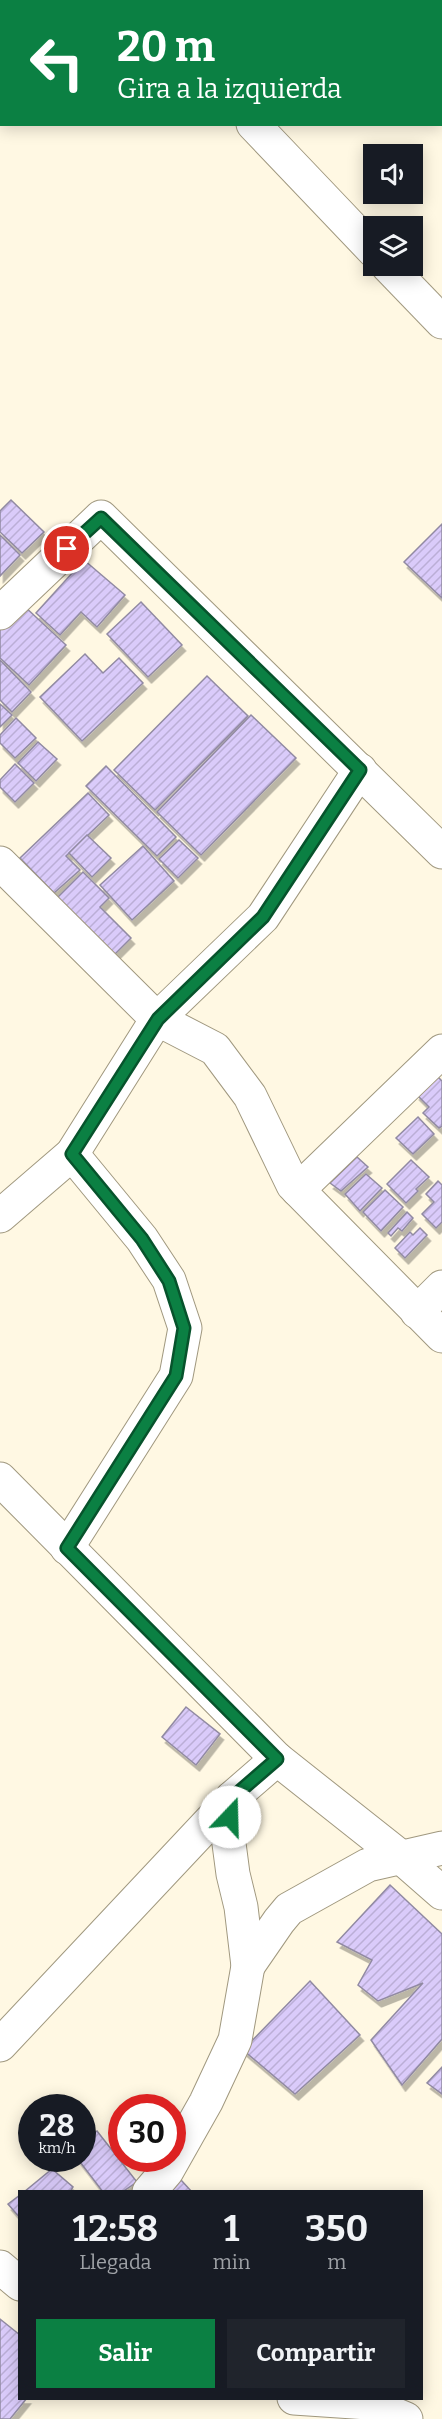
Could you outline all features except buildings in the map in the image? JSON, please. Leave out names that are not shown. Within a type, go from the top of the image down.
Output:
[{"type":"street","points":[[256,126],[363,238]]},
{"type":"street","points":[[398,276],[442,322]]},
{"type":"street","points":[[0,613],[101,518],[360,770],[436,833]]},
{"type":"street","points":[[0,1216],[72,1154],[158,1019],[263,917],[360,770]]},
{"type":"street","points":[[0,863],[158,1019],[215,1049],[250,1096],[293,1185],[442,1336]]},
{"type":"street","points":[[298,1190],[442,1051]]},
{"type":"street","points":[[67,1548],[176,1376],[184,1328],[169,1281],[142,1239],[72,1154]]},
{"type":"street","points":[[417,1311],[442,1287]]},
{"type":"street","points":[[0,1479],[12,1510],[67,1548],[277,1759],[402,1858],[442,1893]]},
{"type":"street","points":[[0,2045],[232,1798],[277,1759]]},
{"type":"street","points":[[151,2190],[167,2171],[206,2102],[235,2040],[248,1966],[241,1907],[233,1874],[228,1836],[232,1798]]},
{"type":"street","points":[[248,1966],[289,1909],[368,1865],[442,1848]]},
{"type":"street","points":[[0,2266],[18,2282]]},
{"type":"street","points":[[324,2400],[368,2403],[406,2419]]},
{"type":"route","points":[[67,549],[101,518],[360,770],[263,917],[158,1019],[72,1154],[142,1239],[169,1281],[184,1328],[176,1376],[67,1548],[277,1759],[232,1798],[230,1817]]}]
